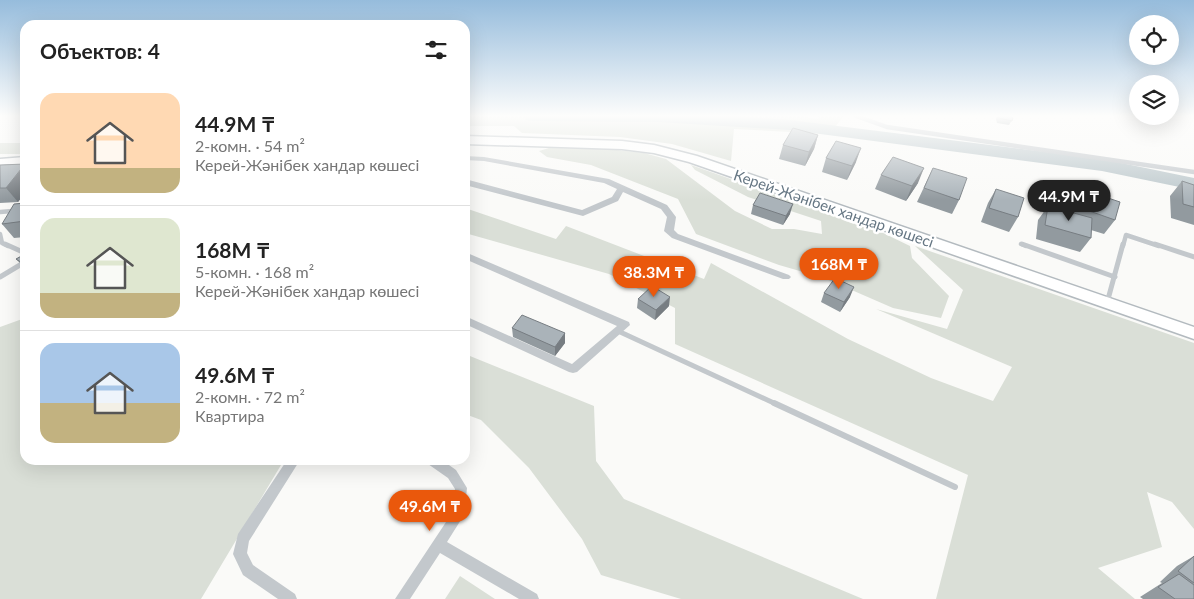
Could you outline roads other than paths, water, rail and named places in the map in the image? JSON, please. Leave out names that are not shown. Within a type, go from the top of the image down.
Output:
[{"type":"main road","name":"Керей-Жәнібек хандар көшесі","points":[[568,144],[654,149],[693,158],[1194,333]]},
{"type":"main road","points":[[0,163],[20,162]]},
{"type":"street","points":[[470,158],[484,159],[606,181],[664,207],[672,217],[669,231],[675,236],[786,277]]},
{"type":"street","points":[[470,183],[583,213],[615,199],[621,189]]},
{"type":"street","points":[[470,257],[625,325],[573,369],[470,322]]},
{"type":"street","points":[[290,599],[248,570],[240,554],[243,539],[291,465]]},
{"type":"street","points":[[402,599],[458,515],[461,488],[452,474],[439,465]]},
{"type":"street","points":[[438,545],[532,599]]},
{"type":"lane","points":[[1003,144],[1194,172]]},
{"type":"lane","points":[[0,212],[20,210]]},
{"type":"lane","points":[[10,218],[15,211]]},
{"type":"lane","points":[[0,234],[2,243],[20,251]]},
{"type":"lane","points":[[1107,303],[1126,235],[1194,257]]},
{"type":"lane","points":[[1020,244],[1115,277]]},
{"type":"lane","points":[[0,277],[20,265]]},
{"type":"lane","points":[[618,331],[956,487]]},
{"type":"waterway","points":[[938,144],[1102,165],[1194,184]]}]
